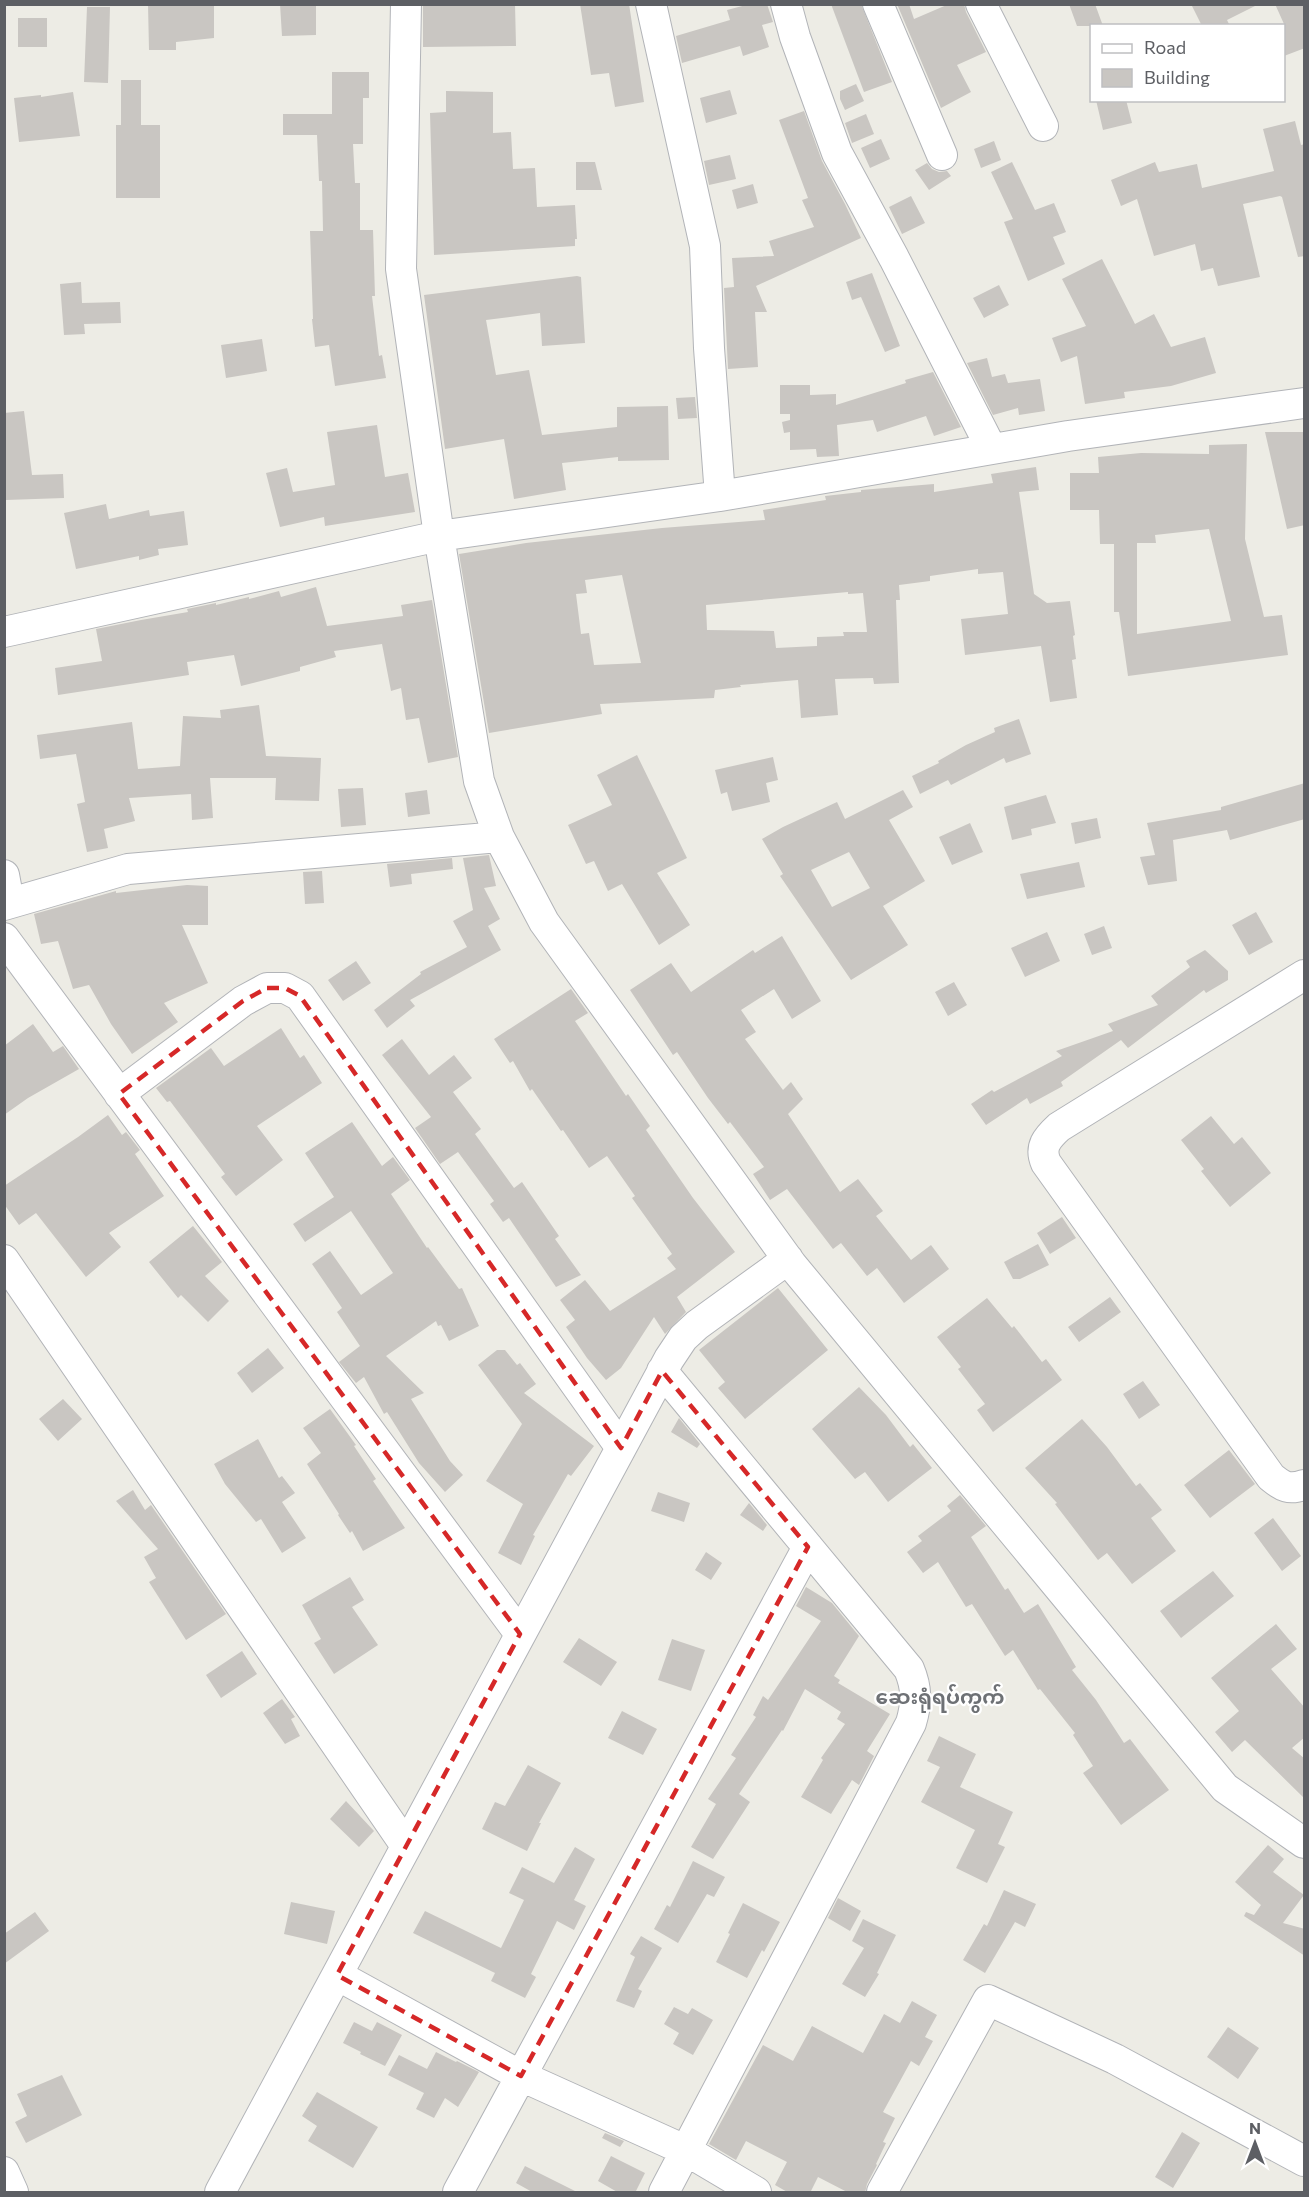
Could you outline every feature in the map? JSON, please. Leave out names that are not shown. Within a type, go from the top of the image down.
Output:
[{"type":"street","points":[[406,4],[401,269],[439,536],[479,781],[498,837],[544,922],[788,1259],[1224,1788],[1305,1843]]},
{"type":"street","points":[[651,4],[705,246],[709,348],[720,496]]},
{"type":"street","points":[[786,4],[795,37],[837,153],[992,448]]},
{"type":"street","points":[[878,4],[942,154]]},
{"type":"street","points":[[981,4],[1043,126]]},
{"type":"street","points":[[4,632],[439,536],[720,496],[992,448],[1305,403]]},
{"type":"street","points":[[6,894],[128,870],[498,837]]},
{"type":"street","points":[[4,938],[520,1634]]},
{"type":"street","points":[[1305,975],[1059,1127],[1043,1146],[1046,1163],[1271,1477],[1282,1487],[1293,1488],[1305,1485]]},
{"type":"street","points":[[119,1094],[251,997],[267,988],[285,988],[300,996],[621,1448]]},
{"type":"street","points":[[220,2193],[662,1371],[683,1338],[697,1325],[788,1259]]},
{"type":"street","points":[[4,1260],[406,1846]]},
{"type":"street","points":[[662,1371],[909,1670],[914,1681],[916,1706],[911,1723],[664,2193]]},
{"type":"street","points":[[458,2193],[808,1547]]},
{"type":"street","points":[[337,1975],[521,2076],[687,2151],[756,2193]]},
{"type":"street","points":[[882,2193],[988,2000],[1115,2059],[1226,2121],[1305,2161]]},
{"type":"street","points":[[4,2172],[13,2193]]},
{"type":"highlighted area","points":[[267,988],[285,988],[300,996],[621,1448],[662,1371],[808,1547],[521,2076],[337,1975],[520,1634],[119,1094],[243,1001]]},
{"type":"building","points":[[148,4],[214,4],[214,38],[176,42],[176,50],[149,50]]},
{"type":"building","points":[[280,4],[316,4],[316,35],[282,36]]},
{"type":"building","points":[[423,4],[515,4],[516,46],[423,47]]},
{"type":"building","points":[[580,4],[629,4],[644,102],[615,107],[609,73],[591,75]]},
{"type":"building","points":[[750,4],[767,4],[773,22],[762,25],[769,47],[743,56],[740,46],[682,63],[676,36],[730,20],[727,10]]},
{"type":"building","points":[[831,4],[861,4],[892,82],[864,92]]},
{"type":"building","points":[[897,4],[909,4],[914,19],[949,4],[964,4],[986,52],[957,65],[971,92],[941,108]]},
{"type":"building","points":[[1069,4],[1095,4],[1102,24],[1077,26]]},
{"type":"building","points":[[1191,4],[1259,4],[1227,20],[1229,24],[1201,24]]},
{"type":"building","points":[[1275,4],[1305,4],[1305,48],[1285,56],[1284,24]]},
{"type":"building","points":[[87,7],[110,7],[108,83],[84,82]]},
{"type":"building","points":[[18,18],[47,18],[47,47],[18,47]]},
{"type":"building","points":[[332,72],[369,72],[369,98],[363,98],[363,144],[353,144],[355,183],[360,183],[360,230],[373,230],[375,296],[372,296],[379,356],[382,355],[386,378],[335,386],[329,345],[315,347],[312,319],[310,231],[323,231],[322,181],[319,181],[317,135],[283,135],[283,114],[332,114]]},
{"type":"building","points":[[121,80],[141,80],[141,125],[160,125],[160,198],[116,198],[116,125],[121,125]]},
{"type":"building","points":[[856,84],[864,101],[845,110],[840,99],[840,91]]},
{"type":"building","points":[[730,90],[737,114],[706,123],[700,98]]},
{"type":"building","points":[[446,91],[493,92],[493,133],[511,132],[513,169],[535,168],[537,207],[575,205],[577,239],[575,239],[575,246],[434,255],[430,113],[446,112]]},
{"type":"building","points":[[73,92],[80,136],[19,142],[14,98]]},
{"type":"building","points":[[1096,102],[1127,102],[1132,123],[1103,130]]},
{"type":"building","points":[[804,111],[822,161],[861,238],[756,286],[767,312],[755,312],[758,367],[728,369],[724,288],[734,287],[732,258],[774,256],[769,241],[814,227],[802,200],[808,198],[779,120]]},
{"type":"building","points":[[866,114],[874,134],[852,143],[845,123]]},
{"type":"building","points":[[1295,121],[1301,145],[1305,144],[1305,256],[1298,257],[1280,196],[1243,204],[1260,277],[1218,286],[1213,268],[1201,271],[1195,244],[1154,256],[1137,199],[1121,206],[1111,180],[1155,162],[1159,172],[1197,164],[1202,188],[1274,171],[1263,129]]},
{"type":"building","points":[[881,139],[890,159],[870,168],[861,148]]},
{"type":"building","points":[[994,141],[1001,160],[981,168],[974,149]]},
{"type":"building","points":[[730,155],[736,179],[709,185],[704,161]]},
{"type":"building","points":[[576,162],[595,162],[602,190],[576,190]]},
{"type":"building","points":[[1012,162],[1035,210],[1054,203],[1066,232],[1053,237],[1065,264],[1028,281],[1004,222],[1013,219],[991,172]]},
{"type":"building","points":[[927,163],[932,169],[939,172],[947,171],[951,176],[929,190],[915,170]]},
{"type":"building","points":[[753,184],[758,203],[737,209],[732,190]]},
{"type":"building","points":[[911,196],[925,223],[902,234],[889,207]]},
{"type":"building","points":[[1102,259],[1135,324],[1154,314],[1171,347],[1205,337],[1216,373],[1171,386],[1124,392],[1125,398],[1085,404],[1077,356],[1061,362],[1052,338],[1086,326],[1062,279]]},
{"type":"building","points":[[872,273],[900,346],[885,352],[861,297],[852,300],[846,282]]},
{"type":"building","points":[[581,277],[585,343],[542,346],[540,313],[486,320],[496,375],[529,370],[542,435],[617,427],[617,407],[668,406],[669,460],[618,461],[618,457],[562,463],[566,490],[514,499],[504,439],[445,449],[424,295]]},
{"type":"building","points":[[81,282],[82,303],[120,302],[121,323],[84,324],[85,334],[64,335],[60,284]]},
{"type":"building","points":[[999,285],[1009,305],[984,318],[973,298]]},
{"type":"building","points":[[262,339],[267,371],[226,378],[221,345]]},
{"type":"building","points":[[987,358],[992,377],[1005,374],[1008,383],[1040,379],[1045,411],[1019,415],[1018,408],[993,415],[967,363]]},
{"type":"building","points":[[933,372],[961,427],[934,436],[926,416],[877,432],[873,420],[837,425],[839,456],[817,457],[816,449],[790,450],[790,432],[784,433],[782,422],[790,420],[790,414],[780,414],[780,385],[810,385],[810,395],[836,394],[836,405]]},
{"type":"building","points":[[695,397],[697,418],[678,419],[676,398]]},
{"type":"building","points":[[24,411],[32,475],[63,474],[64,498],[6,500],[4,413]]},
{"type":"building","points":[[377,425],[385,477],[408,473],[415,512],[325,526],[324,517],[280,527],[266,473],[287,468],[293,492],[335,485],[327,432]]},
{"type":"building","points":[[1265,432],[1305,432],[1305,525],[1287,529]]},
{"type":"building","points":[[1247,444],[1245,539],[1264,617],[1282,615],[1288,655],[1128,676],[1119,612],[1114,612],[1114,544],[1100,544],[1099,510],[1070,510],[1070,473],[1099,473],[1098,457],[1141,453],[1209,454],[1209,445]],"holes":[[[1209,529],[1231,621],[1137,634],[1137,543],[1156,543],[1155,535]]]},
{"type":"building","points":[[1036,467],[1039,490],[1019,492],[1034,594],[1047,603],[1070,601],[1075,635],[1073,636],[1076,659],[1072,660],[1077,698],[1050,702],[1041,646],[965,655],[961,619],[1008,614],[1003,572],[978,574],[978,569],[930,576],[930,581],[899,585],[900,600],[896,600],[899,683],[874,684],[873,678],[835,679],[838,715],[801,718],[798,680],[740,685],[741,687],[715,690],[714,698],[600,704],[602,714],[489,733],[459,554],[526,543],[662,528],[765,520],[763,510],[826,500],[825,496],[861,492],[861,490],[934,484],[934,492],[993,483],[991,474]],"holes":[[[622,575],[641,663],[594,665],[589,633],[581,634],[576,594],[587,593],[585,580]],[[848,592],[848,594],[863,593],[867,632],[843,632],[844,636],[817,637],[817,646],[776,648],[774,631],[707,630],[706,605]]]},
{"type":"building","points":[[106,504],[109,519],[149,510],[150,516],[184,511],[188,545],[158,549],[159,555],[139,560],[139,556],[76,569],[64,513]]},
{"type":"building","points":[[316,587],[327,626],[403,616],[401,605],[432,600],[458,757],[428,763],[419,718],[406,720],[401,688],[391,691],[382,644],[334,651],[336,657],[300,667],[300,671],[241,686],[234,655],[187,662],[189,675],[58,695],[55,668],[102,661],[96,629],[188,612],[187,609],[249,597],[249,599],[279,591],[281,597]]},
{"type":"building","points":[[259,705],[266,756],[321,758],[319,801],[275,800],[276,778],[210,778],[213,818],[192,820],[191,794],[129,798],[135,821],[104,829],[108,848],[87,852],[77,804],[85,802],[76,754],[40,759],[37,735],[132,722],[138,769],[180,766],[183,716],[221,718],[220,710]]},
{"type":"building","points":[[1019,719],[1031,754],[1006,763],[1004,758],[951,785],[948,780],[920,794],[912,776],[939,763],[938,761],[966,745],[995,732],[994,728]]},
{"type":"building","points":[[637,755],[687,858],[657,873],[690,925],[659,945],[622,884],[608,891],[594,861],[586,864],[568,825],[612,805],[597,775]]},
{"type":"building","points":[[773,757],[778,780],[766,783],[770,802],[732,811],[727,792],[721,794],[715,770]]},
{"type":"building","points":[[1305,783],[1305,819],[1230,840],[1227,830],[1173,840],[1177,881],[1148,885],[1140,857],[1155,855],[1147,823],[1221,810],[1221,807]]},
{"type":"building","points":[[363,788],[366,825],[341,827],[338,789]]},
{"type":"building","points":[[427,790],[430,814],[408,817],[405,793]]},
{"type":"building","points":[[903,790],[913,807],[889,820],[925,881],[883,906],[908,945],[851,980],[780,876],[783,874],[762,839],[837,802],[845,819]],"holes":[[[849,852],[870,888],[832,907],[811,870]]]},
{"type":"building","points":[[1046,795],[1056,823],[1031,829],[1032,835],[1012,840],[1004,807]]},
{"type":"building","points":[[1097,818],[1101,838],[1075,844],[1071,823]]},
{"type":"building","points":[[970,823],[983,852],[952,865],[939,837]]},
{"type":"building","points":[[489,855],[496,886],[484,888],[500,919],[488,926],[501,950],[410,1000],[415,1006],[387,1028],[374,1010],[421,974],[420,972],[467,947],[453,921],[473,910],[463,858]]},
{"type":"building","points":[[452,858],[453,869],[411,874],[412,884],[390,887],[387,864]]},
{"type":"building","points":[[1079,862],[1085,887],[1027,899],[1020,874]]},
{"type":"building","points":[[322,871],[324,903],[305,904],[303,872]]},
{"type":"building","points":[[187,885],[208,886],[208,925],[182,925],[208,983],[164,1003],[178,1022],[132,1054],[111,1024],[89,985],[73,989],[58,941],[41,944],[34,914],[116,891],[116,893]]},
{"type":"building","points":[[1256,912],[1273,942],[1249,955],[1232,925]]},
{"type":"building","points":[[1104,926],[1112,948],[1092,955],[1084,934]]},
{"type":"building","points":[[1047,932],[1060,961],[1025,977],[1011,948]]},
{"type":"building","points":[[782,936],[821,1001],[792,1019],[774,989],[741,1010],[756,1032],[745,1039],[783,1090],[791,1082],[803,1099],[788,1114],[840,1192],[858,1179],[883,1211],[876,1216],[911,1260],[931,1245],[949,1269],[904,1303],[877,1268],[867,1276],[841,1243],[833,1249],[787,1189],[770,1200],[753,1174],[764,1167],[730,1122],[728,1124],[708,1098],[677,1052],[673,1055],[630,990],[671,963],[691,992],[753,950],[755,953]]},
{"type":"building","points":[[1205,950],[1228,971],[1228,980],[1206,993],[1204,990],[1128,1048],[1121,1040],[1061,1082],[1063,1086],[1030,1104],[1027,1098],[986,1125],[971,1104],[992,1090],[994,1092],[1062,1056],[1056,1051],[1113,1031],[1108,1024],[1158,1005],[1151,996],[1190,967],[1186,961]]},
{"type":"building","points":[[356,961],[371,983],[343,1001],[328,980]]},
{"type":"building","points":[[954,982],[967,1005],[948,1016],[935,992]]},
{"type":"building","points":[[571,989],[588,1013],[575,1021],[626,1096],[628,1094],[650,1126],[646,1130],[693,1198],[735,1252],[677,1297],[686,1312],[665,1334],[654,1317],[621,1368],[606,1380],[587,1358],[566,1327],[575,1320],[560,1300],[585,1280],[610,1311],[676,1269],[667,1258],[672,1254],[632,1198],[635,1196],[607,1156],[589,1168],[532,1089],[530,1091],[513,1061],[510,1063],[494,1039]]},
{"type":"building","points":[[33,1024],[53,1052],[63,1046],[79,1069],[28,1098],[4,1115],[4,1046]]},
{"type":"building","points":[[281,1028],[300,1058],[304,1055],[322,1083],[257,1126],[283,1160],[236,1196],[221,1177],[225,1174],[170,1101],[167,1102],[156,1088],[211,1048],[224,1066]]},
{"type":"building","points":[[402,1039],[429,1075],[454,1055],[472,1078],[453,1092],[481,1129],[475,1134],[514,1188],[522,1182],[559,1236],[555,1239],[581,1275],[556,1287],[509,1218],[503,1222],[490,1204],[494,1201],[458,1152],[440,1164],[415,1128],[431,1117],[382,1055]]},
{"type":"building","points":[[108,1115],[122,1135],[126,1132],[140,1150],[135,1154],[164,1196],[109,1233],[121,1247],[86,1277],[36,1213],[19,1225],[4,1204],[4,1186]]},
{"type":"building","points":[[1211,1116],[1234,1144],[1242,1137],[1271,1173],[1230,1207],[1201,1171],[1204,1169],[1181,1140]]},
{"type":"building","points":[[352,1122],[382,1166],[393,1157],[410,1180],[391,1194],[427,1248],[459,1289],[462,1288],[479,1326],[449,1341],[441,1325],[438,1326],[436,1321],[386,1356],[424,1393],[411,1399],[450,1461],[463,1475],[445,1492],[419,1463],[387,1412],[384,1414],[364,1377],[356,1383],[339,1362],[360,1346],[337,1312],[342,1308],[312,1264],[330,1251],[361,1295],[393,1273],[351,1211],[305,1242],[293,1224],[334,1197],[305,1153]]},
{"type":"building","points":[[1062,1217],[1076,1238],[1050,1254],[1037,1233]]},
{"type":"building","points":[[193,1226],[222,1262],[205,1276],[229,1301],[208,1322],[181,1295],[178,1298],[149,1262]]},
{"type":"building","points":[[1038,1244],[1049,1265],[1020,1279],[1013,1279],[1004,1262]]},
{"type":"building","points":[[778,1288],[828,1350],[745,1419],[718,1388],[725,1382],[699,1350]]},
{"type":"building","points":[[1110,1297],[1121,1312],[1079,1342],[1068,1327]]},
{"type":"building","points":[[987,1298],[1012,1328],[1014,1326],[1042,1362],[1046,1359],[1062,1380],[993,1432],[977,1410],[985,1404],[958,1369],[961,1367],[937,1337]]},
{"type":"building","points":[[268,1348],[284,1368],[252,1393],[237,1373]]},
{"type":"building","points":[[497,1350],[505,1350],[517,1365],[520,1363],[536,1384],[524,1393],[594,1446],[571,1476],[568,1474],[533,1535],[535,1536],[521,1565],[498,1553],[523,1504],[486,1481],[522,1424],[478,1365]]},
{"type":"building","points":[[1143,1381],[1160,1405],[1139,1419],[1123,1394]]},
{"type":"building","points":[[859,1387],[886,1415],[910,1447],[913,1444],[932,1468],[888,1502],[865,1472],[855,1479],[812,1429]]},
{"type":"building","points":[[63,1399],[82,1419],[58,1441],[39,1419]]},
{"type":"building","points":[[330,1409],[356,1445],[354,1446],[376,1479],[373,1481],[405,1528],[363,1551],[307,1464],[321,1453],[303,1428]]},
{"type":"building","points":[[679,1418],[700,1444],[697,1448],[671,1432]]},
{"type":"building","points":[[1082,1419],[1107,1447],[1136,1486],[1140,1483],[1162,1510],[1151,1518],[1176,1551],[1132,1584],[1107,1553],[1098,1560],[1055,1504],[1057,1503],[1025,1468]]},
{"type":"building","points":[[258,1439],[279,1478],[282,1476],[295,1493],[282,1502],[306,1538],[282,1553],[261,1519],[256,1522],[225,1484],[214,1464]]},
{"type":"building","points":[[1229,1450],[1255,1484],[1210,1518],[1184,1485]]},
{"type":"building","points":[[133,1490],[145,1510],[151,1505],[226,1614],[186,1640],[149,1582],[156,1578],[144,1557],[158,1549],[116,1501]]},
{"type":"building","points":[[658,1492],[690,1503],[684,1522],[651,1511]]},
{"type":"building","points":[[960,1495],[986,1526],[971,1537],[1005,1590],[1008,1588],[1024,1613],[1038,1604],[1076,1667],[1072,1670],[1096,1700],[1124,1743],[1130,1739],[1169,1790],[1121,1825],[1083,1773],[1093,1766],[1073,1735],[1075,1733],[1040,1689],[1038,1690],[1013,1650],[1005,1656],[972,1604],[966,1607],[938,1562],[923,1573],[907,1552],[922,1541],[918,1536],[951,1511],[947,1506]]},
{"type":"building","points":[[749,1503],[767,1525],[763,1531],[740,1515]]},
{"type":"building","points":[[1273,1518],[1301,1556],[1282,1571],[1254,1533]]},
{"type":"building","points":[[706,1552],[722,1563],[711,1580],[695,1570]]},
{"type":"building","points":[[1213,1571],[1234,1596],[1181,1638],[1160,1611]]},
{"type":"building","points":[[350,1577],[364,1600],[352,1607],[378,1645],[334,1674],[314,1643],[321,1639],[302,1605]]},
{"type":"building","points":[[806,1587],[832,1603],[859,1636],[834,1676],[840,1680],[838,1683],[890,1714],[867,1751],[874,1756],[859,1785],[852,1780],[831,1814],[801,1797],[823,1760],[821,1758],[845,1724],[837,1719],[841,1712],[805,1689],[783,1731],[739,1794],[750,1802],[713,1859],[691,1847],[716,1804],[708,1799],[736,1758],[731,1755],[756,1717],[753,1715],[763,1696],[768,1700],[821,1621],[796,1606]]},
{"type":"building","points":[[1276,1624],[1297,1649],[1271,1669],[1305,1708],[1305,1737],[1292,1748],[1305,1759],[1305,1799],[1245,1740],[1232,1752],[1215,1732],[1239,1711],[1211,1678]]},
{"type":"building","points":[[579,1638],[617,1662],[601,1686],[563,1662]]},
{"type":"building","points":[[672,1639],[705,1650],[691,1691],[658,1680]]},
{"type":"building","points":[[242,1651],[257,1674],[221,1698],[206,1675]]},
{"type":"building","points":[[282,1699],[295,1717],[291,1719],[300,1736],[285,1744],[263,1713]]},
{"type":"building","points":[[622,1711],[657,1729],[643,1755],[608,1738]]},
{"type":"building","points":[[939,1736],[976,1754],[960,1787],[1013,1812],[998,1844],[1005,1847],[987,1883],[956,1868],[975,1830],[921,1802],[940,1767],[927,1761]]},
{"type":"building","points":[[528,1765],[561,1783],[527,1851],[482,1829],[495,1802],[505,1806]]},
{"type":"building","points":[[346,1801],[374,1831],[359,1847],[330,1819]]},
{"type":"building","points":[[1268,1845],[1284,1859],[1273,1872],[1304,1895],[1283,1923],[1305,1929],[1305,1956],[1244,1916],[1246,1912],[1254,1915],[1261,1905],[1235,1882]]},
{"type":"building","points":[[575,1847],[595,1859],[574,1900],[586,1906],[574,1930],[557,1921],[531,1974],[536,1977],[525,1998],[491,1981],[495,1973],[413,1933],[425,1911],[501,1948],[524,1900],[509,1893],[522,1867],[554,1883]]},
{"type":"building","points":[[693,1861],[725,1877],[714,1897],[707,1894],[678,1943],[654,1929],[667,1905],[670,1907]]},
{"type":"building","points":[[1004,1890],[1036,1904],[1025,1927],[1015,1922],[985,1973],[963,1960],[984,1924],[987,1926]]},
{"type":"building","points":[[838,1898],[861,1911],[850,1931],[828,1918]]},
{"type":"building","points":[[291,1902],[335,1911],[327,1944],[284,1934]]},
{"type":"building","points":[[743,1903],[780,1922],[747,1978],[716,1962]]},
{"type":"building","points":[[35,1912],[49,1931],[4,1964],[4,1934]]},
{"type":"building","points":[[863,1919],[896,1935],[877,1973],[879,1974],[865,1997],[842,1984],[864,1948],[852,1941]]},
{"type":"building","points":[[641,1936],[662,1948],[638,1989],[642,1991],[634,2008],[616,2001],[635,1957],[630,1954]]},
{"type":"building","points":[[912,2001],[937,2015],[925,2037],[933,2041],[919,2066],[911,2061],[883,2112],[895,2118],[883,2142],[886,2143],[865,2193],[849,2193],[818,2177],[810,2193],[789,2193],[775,2185],[787,2162],[746,2141],[736,2160],[709,2144],[763,2045],[793,2061],[812,2026],[863,2053],[884,2014],[900,2023]]},
{"type":"building","points":[[674,2007],[688,2014],[692,2008],[713,2020],[693,2055],[673,2044],[679,2033],[664,2024]]},
{"type":"building","points":[[354,2022],[372,2031],[377,2022],[402,2035],[385,2066],[343,2043]]},
{"type":"building","points":[[1228,2027],[1259,2048],[1238,2079],[1207,2057]]},
{"type":"building","points":[[436,2052],[479,2072],[458,2107],[445,2098],[434,2118],[416,2109],[424,2093],[388,2075],[399,2055],[427,2069]]},
{"type":"building","points":[[62,2075],[82,2115],[26,2143],[15,2122],[27,2116],[17,2094]]},
{"type":"building","points":[[317,2092],[378,2127],[353,2168],[308,2141],[317,2126],[302,2116]]},
{"type":"building","points":[[1182,2132],[1200,2143],[1173,2188],[1155,2177]]},
{"type":"building","points":[[605,2133],[624,2141],[620,2147],[602,2138]]},
{"type":"building","points":[[611,2156],[645,2173],[635,2193],[619,2193],[598,2181]]},
{"type":"building","points":[[525,2166],[579,2193],[534,2193],[516,2183]]},
{"type":"district","name":"ဆေးရုံရပ်ကွက်","points":[[940,1697]]}]
